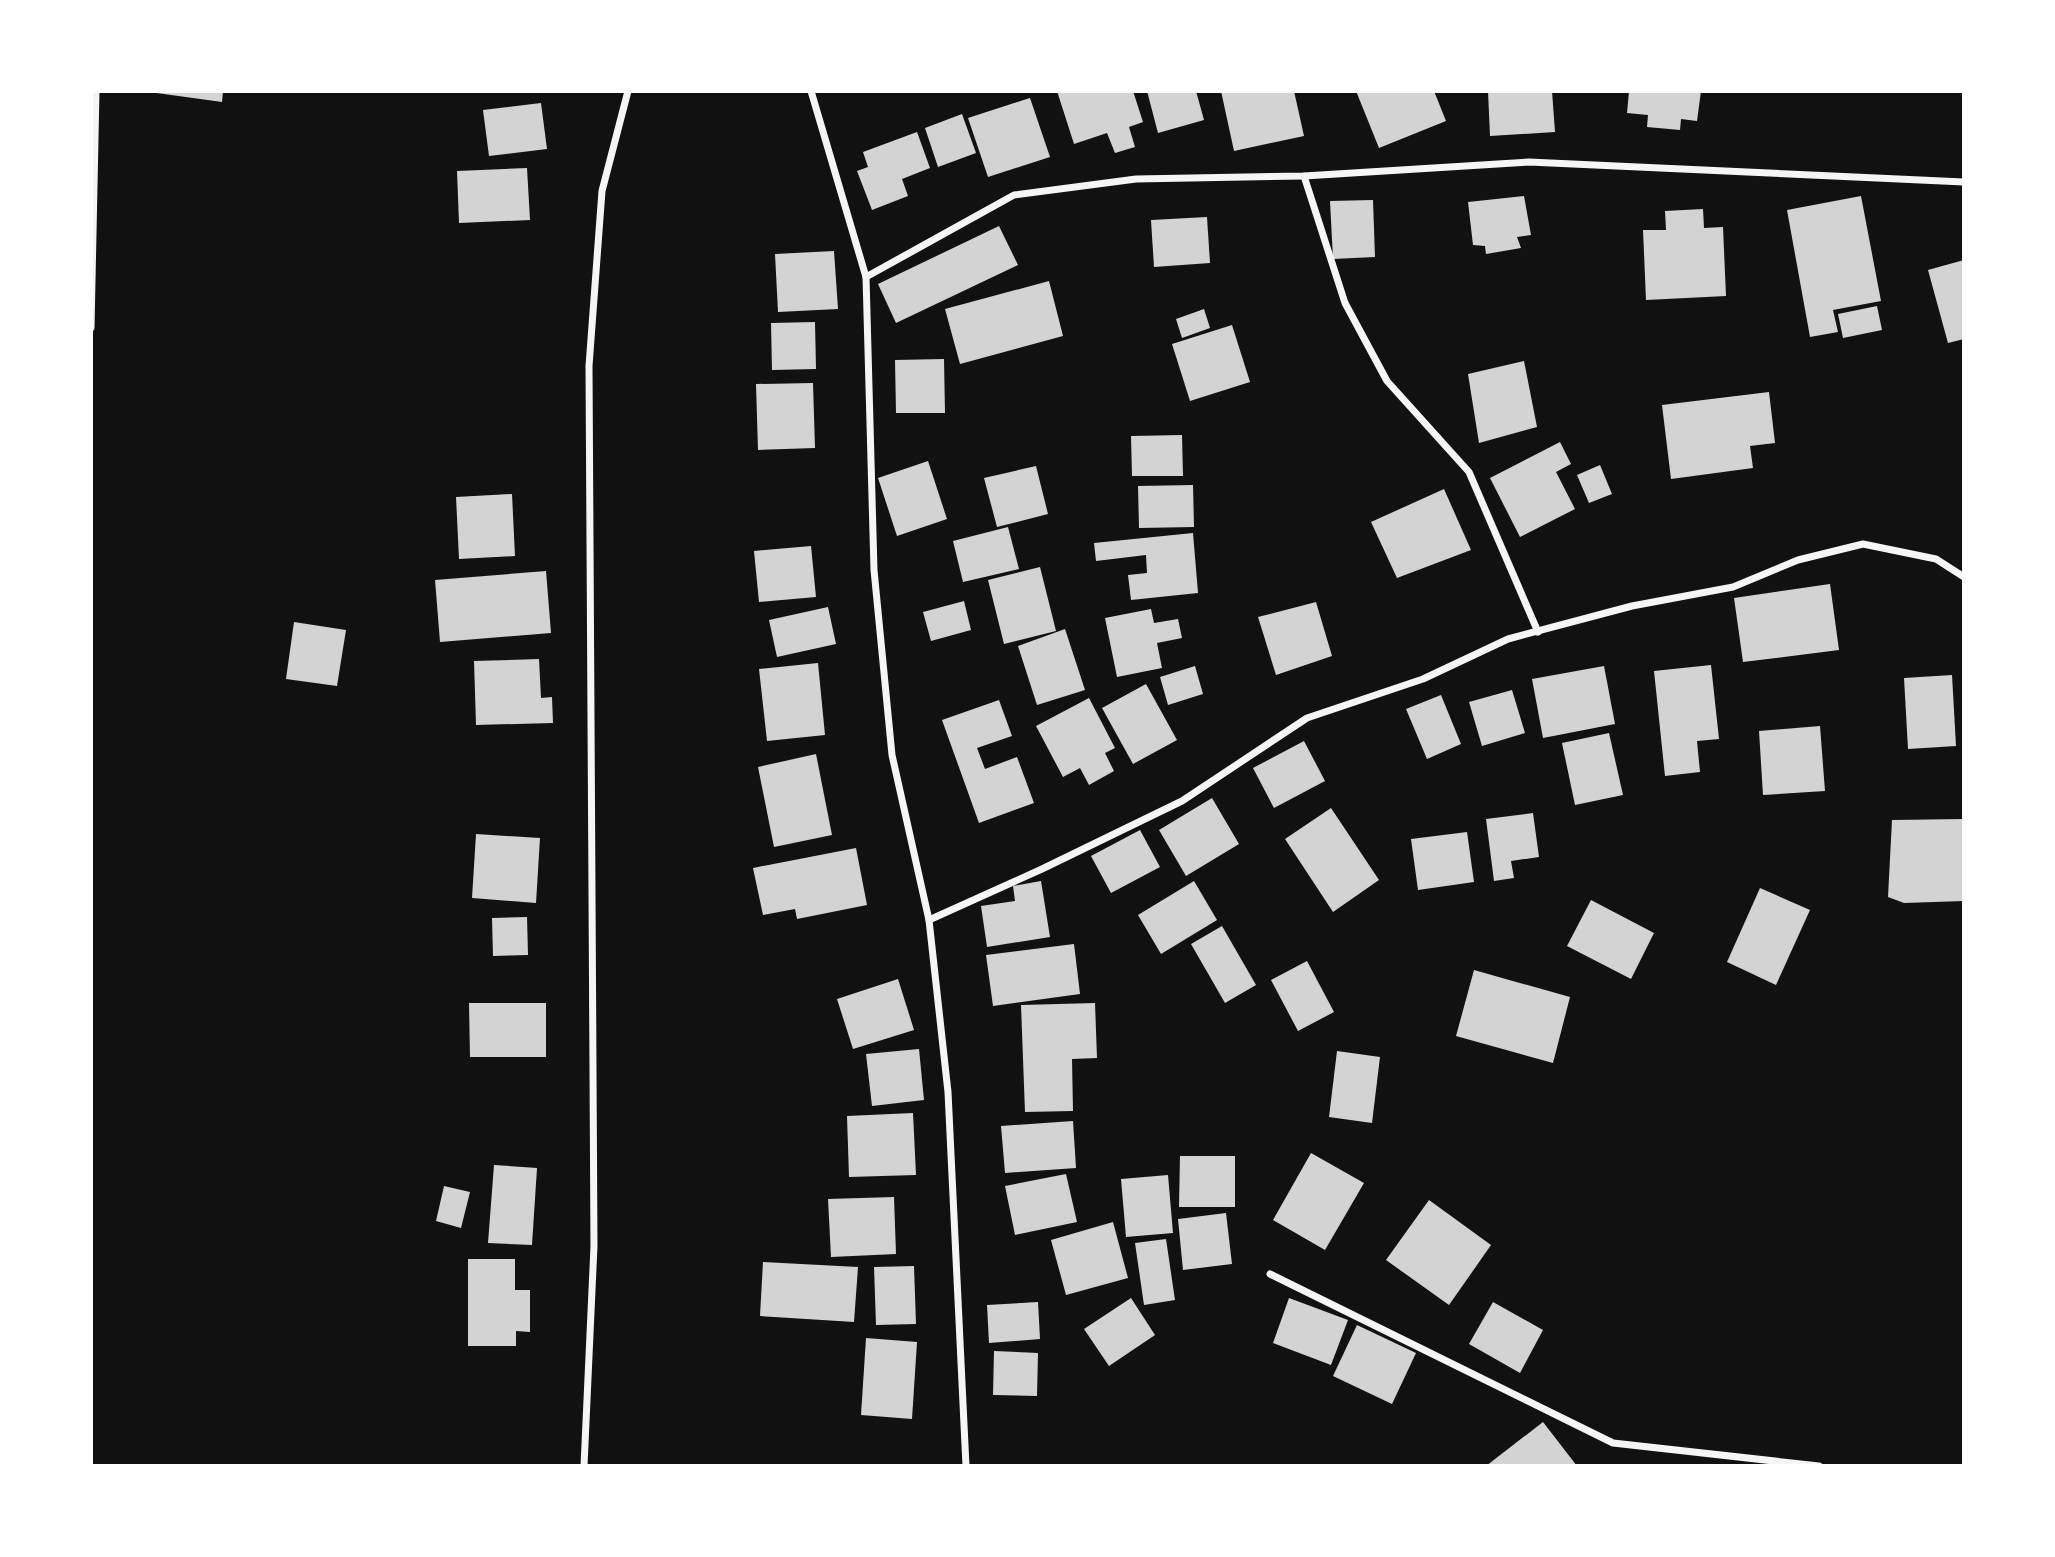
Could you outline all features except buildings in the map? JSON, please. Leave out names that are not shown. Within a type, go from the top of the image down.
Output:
[{"type":"street","points":[[91,328],[96,91]]},
{"type":"street","points":[[584,1466],[594,1246],[589,366],[602,191],[628,91]]},
{"type":"street","points":[[811,91],[866,277],[874,570],[892,755],[929,920],[947,1092],[966,1466]]},
{"type":"street","points":[[866,277],[1014,195],[1136,179],[1304,176],[1529,162],[1964,182]]},
{"type":"street","points":[[1304,176],[1345,303],[1387,381],[1469,472],[1538,632]]},
{"type":"street","points":[[929,920],[1182,801],[1307,718],[1423,679],[1508,639],[1632,606],[1733,587],[1797,560],[1863,544],[1936,559],[1964,577]]},
{"type":"street","points":[[1270,1274],[1613,1443],[1819,1466]]}]
